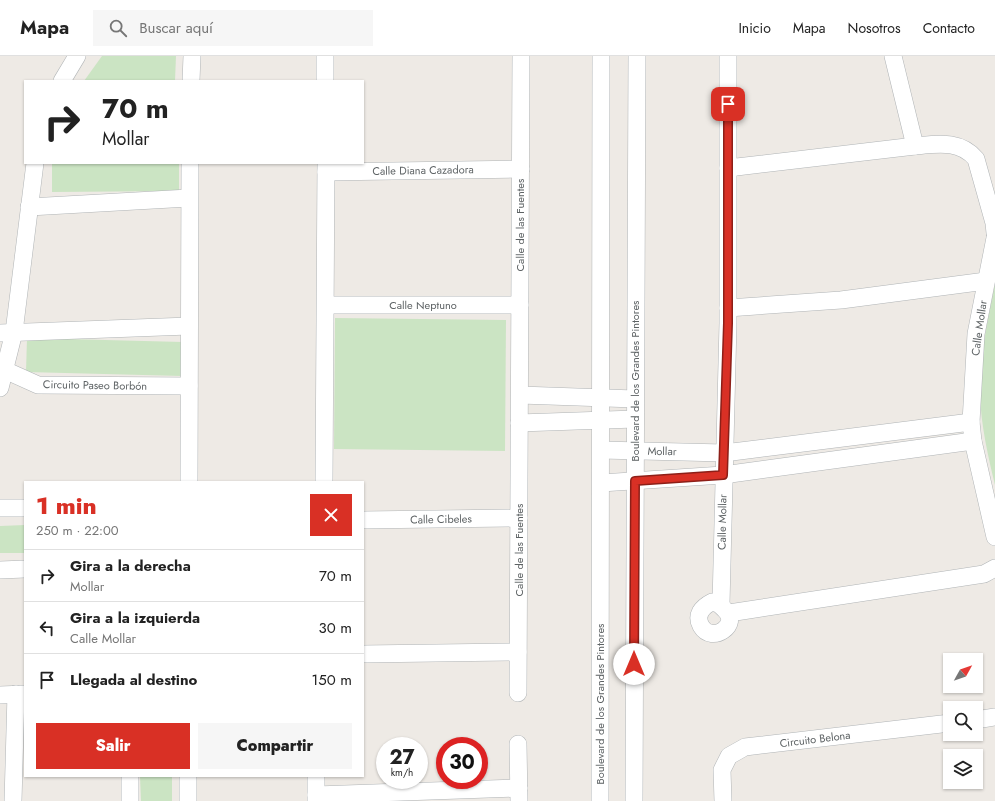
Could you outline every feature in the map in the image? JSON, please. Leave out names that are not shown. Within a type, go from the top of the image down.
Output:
[{"type":"street","points":[[63,80],[77,56]]},
{"type":"street","points":[[191,80],[192,56]]},
{"type":"street","points":[[325,56],[325,80]]},
{"type":"street","name":"Calle de las Fuentes","points":[[518,693],[521,56]]},
{"type":"street","name":"Boulevard de los Grandes Pintores","points":[[600,801],[601,56]]},
{"type":"street","name":"Boulevard de los Grandes Pintores","points":[[634,801],[637,56]]},
{"type":"street","name":"Calle Mollar","points":[[728,56],[728,308],[723,475],[725,608],[984,574],[995,568]]},
{"type":"street","points":[[893,56],[915,146]]},
{"type":"street","points":[[728,168],[933,144],[959,146],[970,151],[976,159],[994,223],[995,233]]},
{"type":"street","points":[[0,388],[7,332],[29,207],[35,164]]},
{"type":"street","points":[[189,481],[190,164]]},
{"type":"street","points":[[324,481],[326,167]]},
{"type":"street","name":"Calle Diana Cazadora","points":[[326,167],[521,169]]},
{"type":"street","points":[[29,207],[189,198]]},
{"type":"street","name":"Calle Mollar","points":[[995,238],[976,334],[971,422],[973,441],[995,536]]},
{"type":"street","points":[[728,308],[841,300],[986,281]]},
{"type":"street","name":"Calle Neptuno","points":[[326,305],[520,306]]},
{"type":"street","points":[[7,332],[189,326]]},
{"type":"street","name":"Circuito Paseo Borbón","points":[[2,369],[38,385],[189,386]]},
{"type":"street","points":[[520,395],[635,399]]},
{"type":"street","points":[[519,423],[635,419]]},
{"type":"street","name":"Mollar","points":[[601,450],[724,453],[971,422]]},
{"type":"street","points":[[601,483],[723,475],[973,441]]},
{"type":"street","points":[[0,508],[24,508]]},
{"type":"street","name":"Calle Cibeles","points":[[364,520],[519,518]]},
{"type":"street","points":[[0,570],[24,569]]},
{"type":"street","points":[[364,654],[518,652]]},
{"type":"street","points":[[13,801],[14,694]]},
{"type":"street","points":[[983,719],[995,717]]},
{"type":"street","name":"Circuito Belona","points":[[723,801],[722,770],[729,756],[746,747],[943,724]]},
{"type":"street","points":[[316,777],[316,798],[519,795],[518,744]]},
{"type":"street","points":[[130,777],[130,801]]},
{"type":"street","points":[[188,777],[188,801]]},
{"type":"green space","points":[[102,56],[176,56],[175,80],[85,80]]},
{"type":"green space","points":[[52,164],[179,164],[179,191],[52,192]]},
{"type":"green space","points":[[995,283],[995,485],[983,429],[980,381],[982,353]]},
{"type":"green space","points":[[335,318],[506,320],[505,451],[334,449]]},
{"type":"green space","points":[[27,338],[183,342],[182,376],[26,372]]},
{"type":"green space","points":[[24,525],[24,553],[0,553],[0,526]]},
{"type":"green space","points":[[140,777],[172,777],[172,801],[141,801]]},
{"type":"route","points":[[634,664],[635,481],[723,475],[728,323],[728,104]]}]
